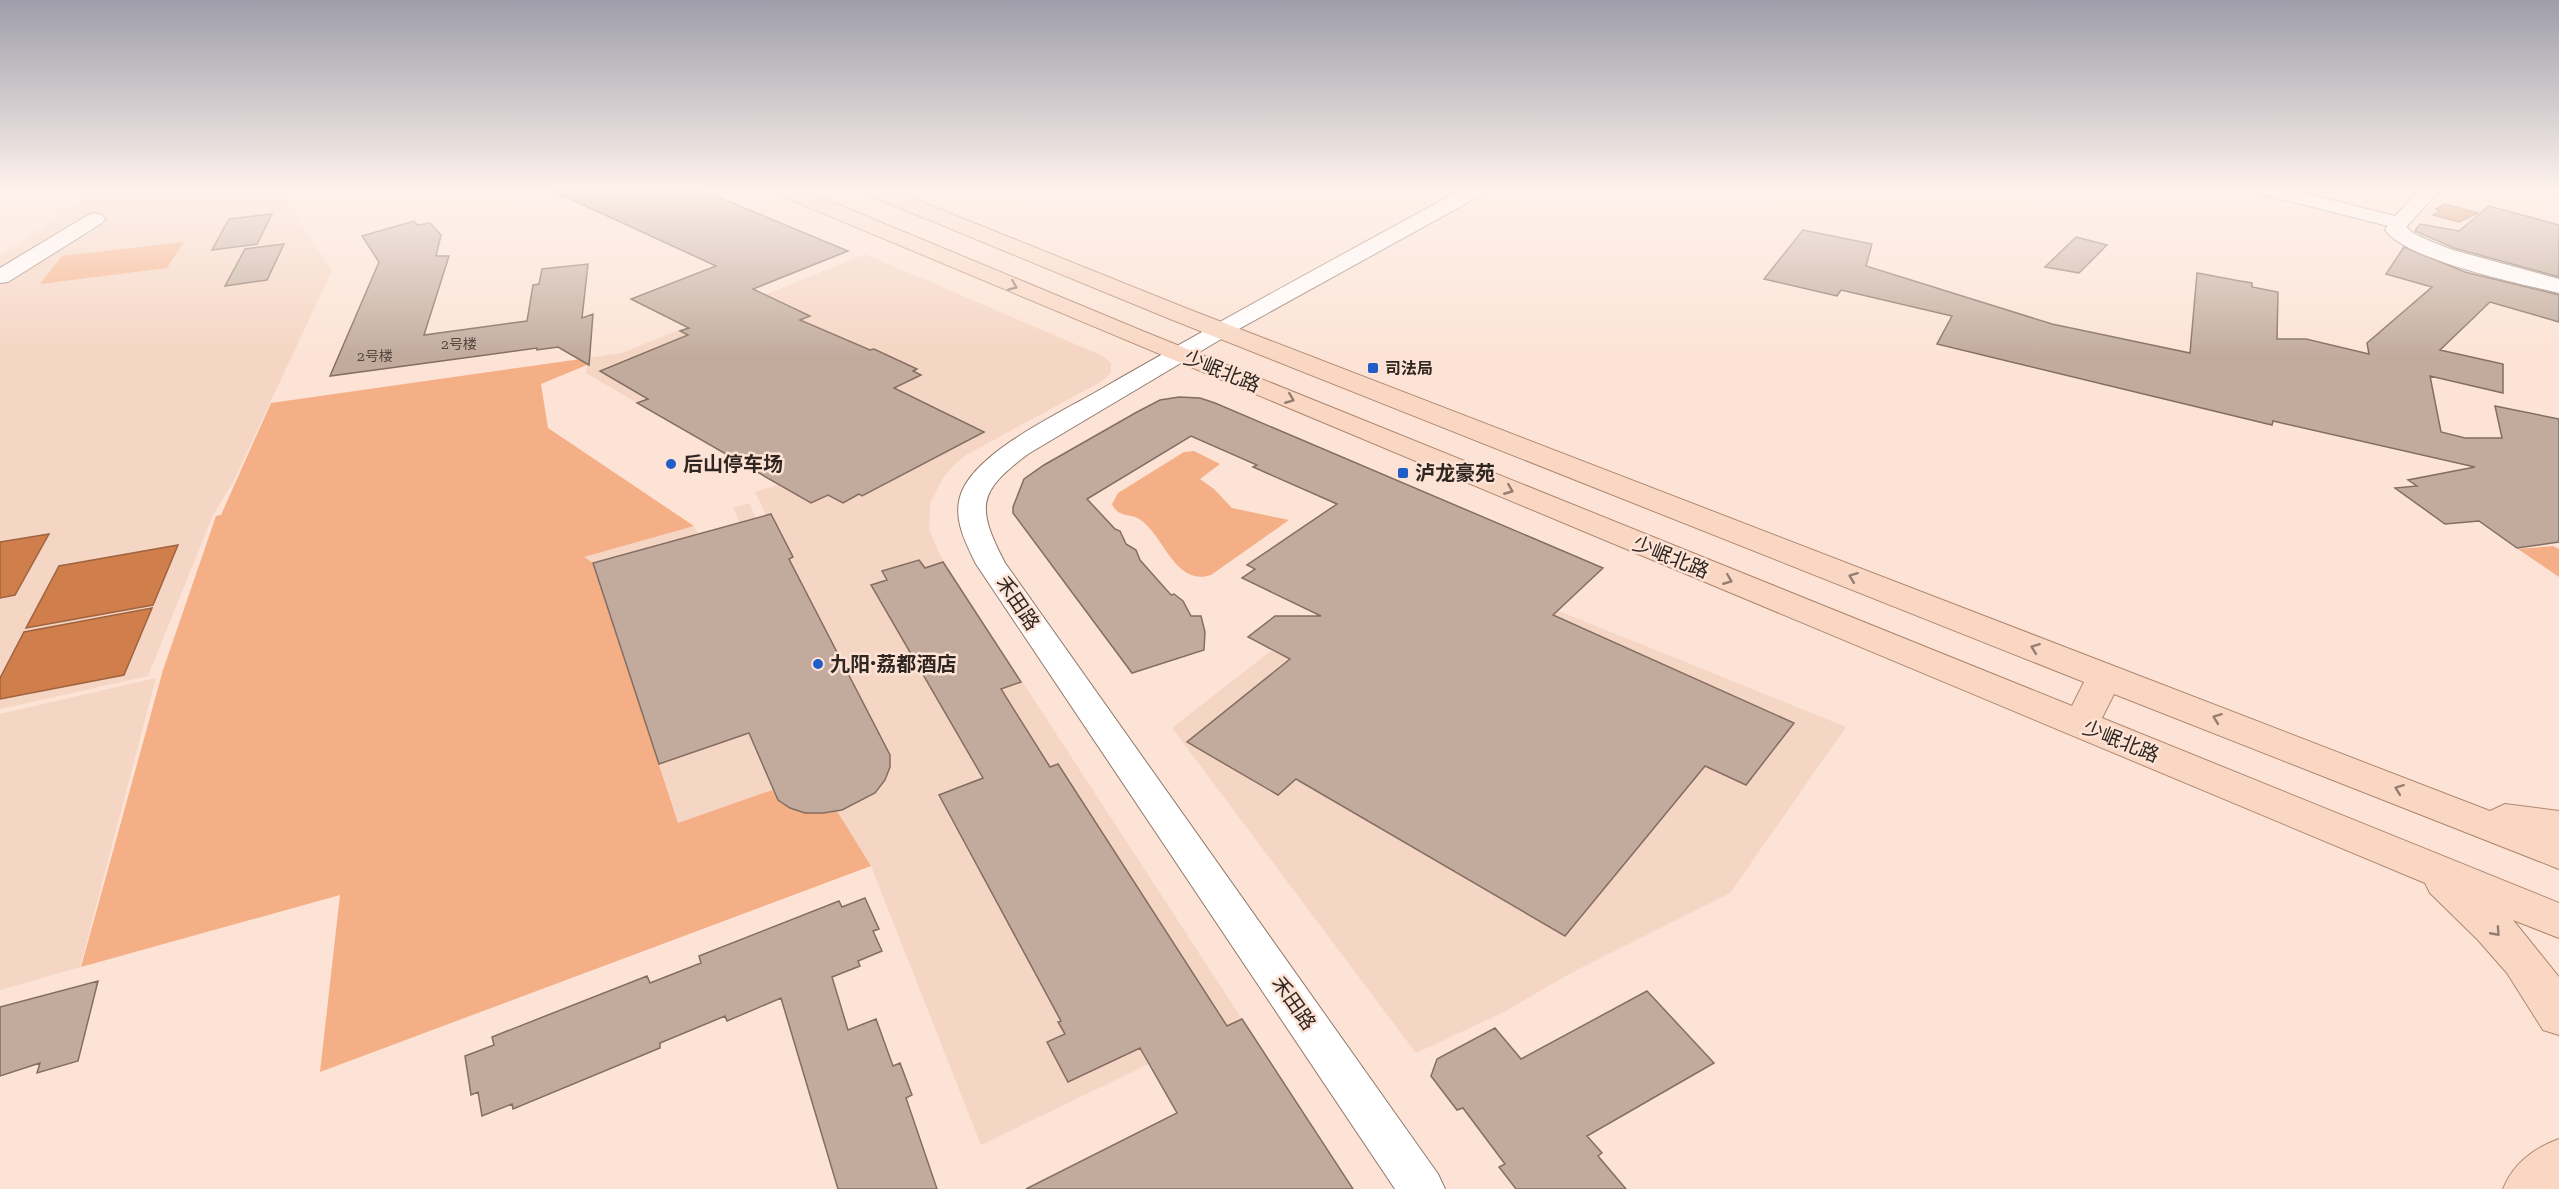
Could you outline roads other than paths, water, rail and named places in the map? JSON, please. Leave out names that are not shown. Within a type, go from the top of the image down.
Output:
[{"type":"main road","name":"少岷北路","points":[[918,245],[2423,863],[2559,921]]},
{"type":"main road","name":"少岷北路","points":[[1011,245],[1220,330],[2559,854]]},
{"type":"main road","points":[[2080,724],[2106,675]]},
{"type":"main road","points":[[2453,811],[2559,826]]},
{"type":"main road","points":[[2423,863],[2478,910],[2516,954],[2559,1016]]},
{"type":"main road","points":[[2528,1189],[2559,1162]]},
{"type":"street","points":[[0,277],[52,245]]},
{"type":"street","name":"禾田路","points":[[1375,245],[1095,402],[993,466],[980,480],[970,504],[973,524],[991,564],[1422,1189]]},
{"type":"street","points":[[2422,245],[2559,286]]},
{"type":"place","name":"司法局","points":[[1373,368]]},
{"type":"place","name":"后山停车场","points":[[671,464]]},
{"type":"place","name":"泸龙豪苑","points":[[1403,473]]},
{"type":"place","name":"九阳·荔都酒店","points":[[818,664]]}]
